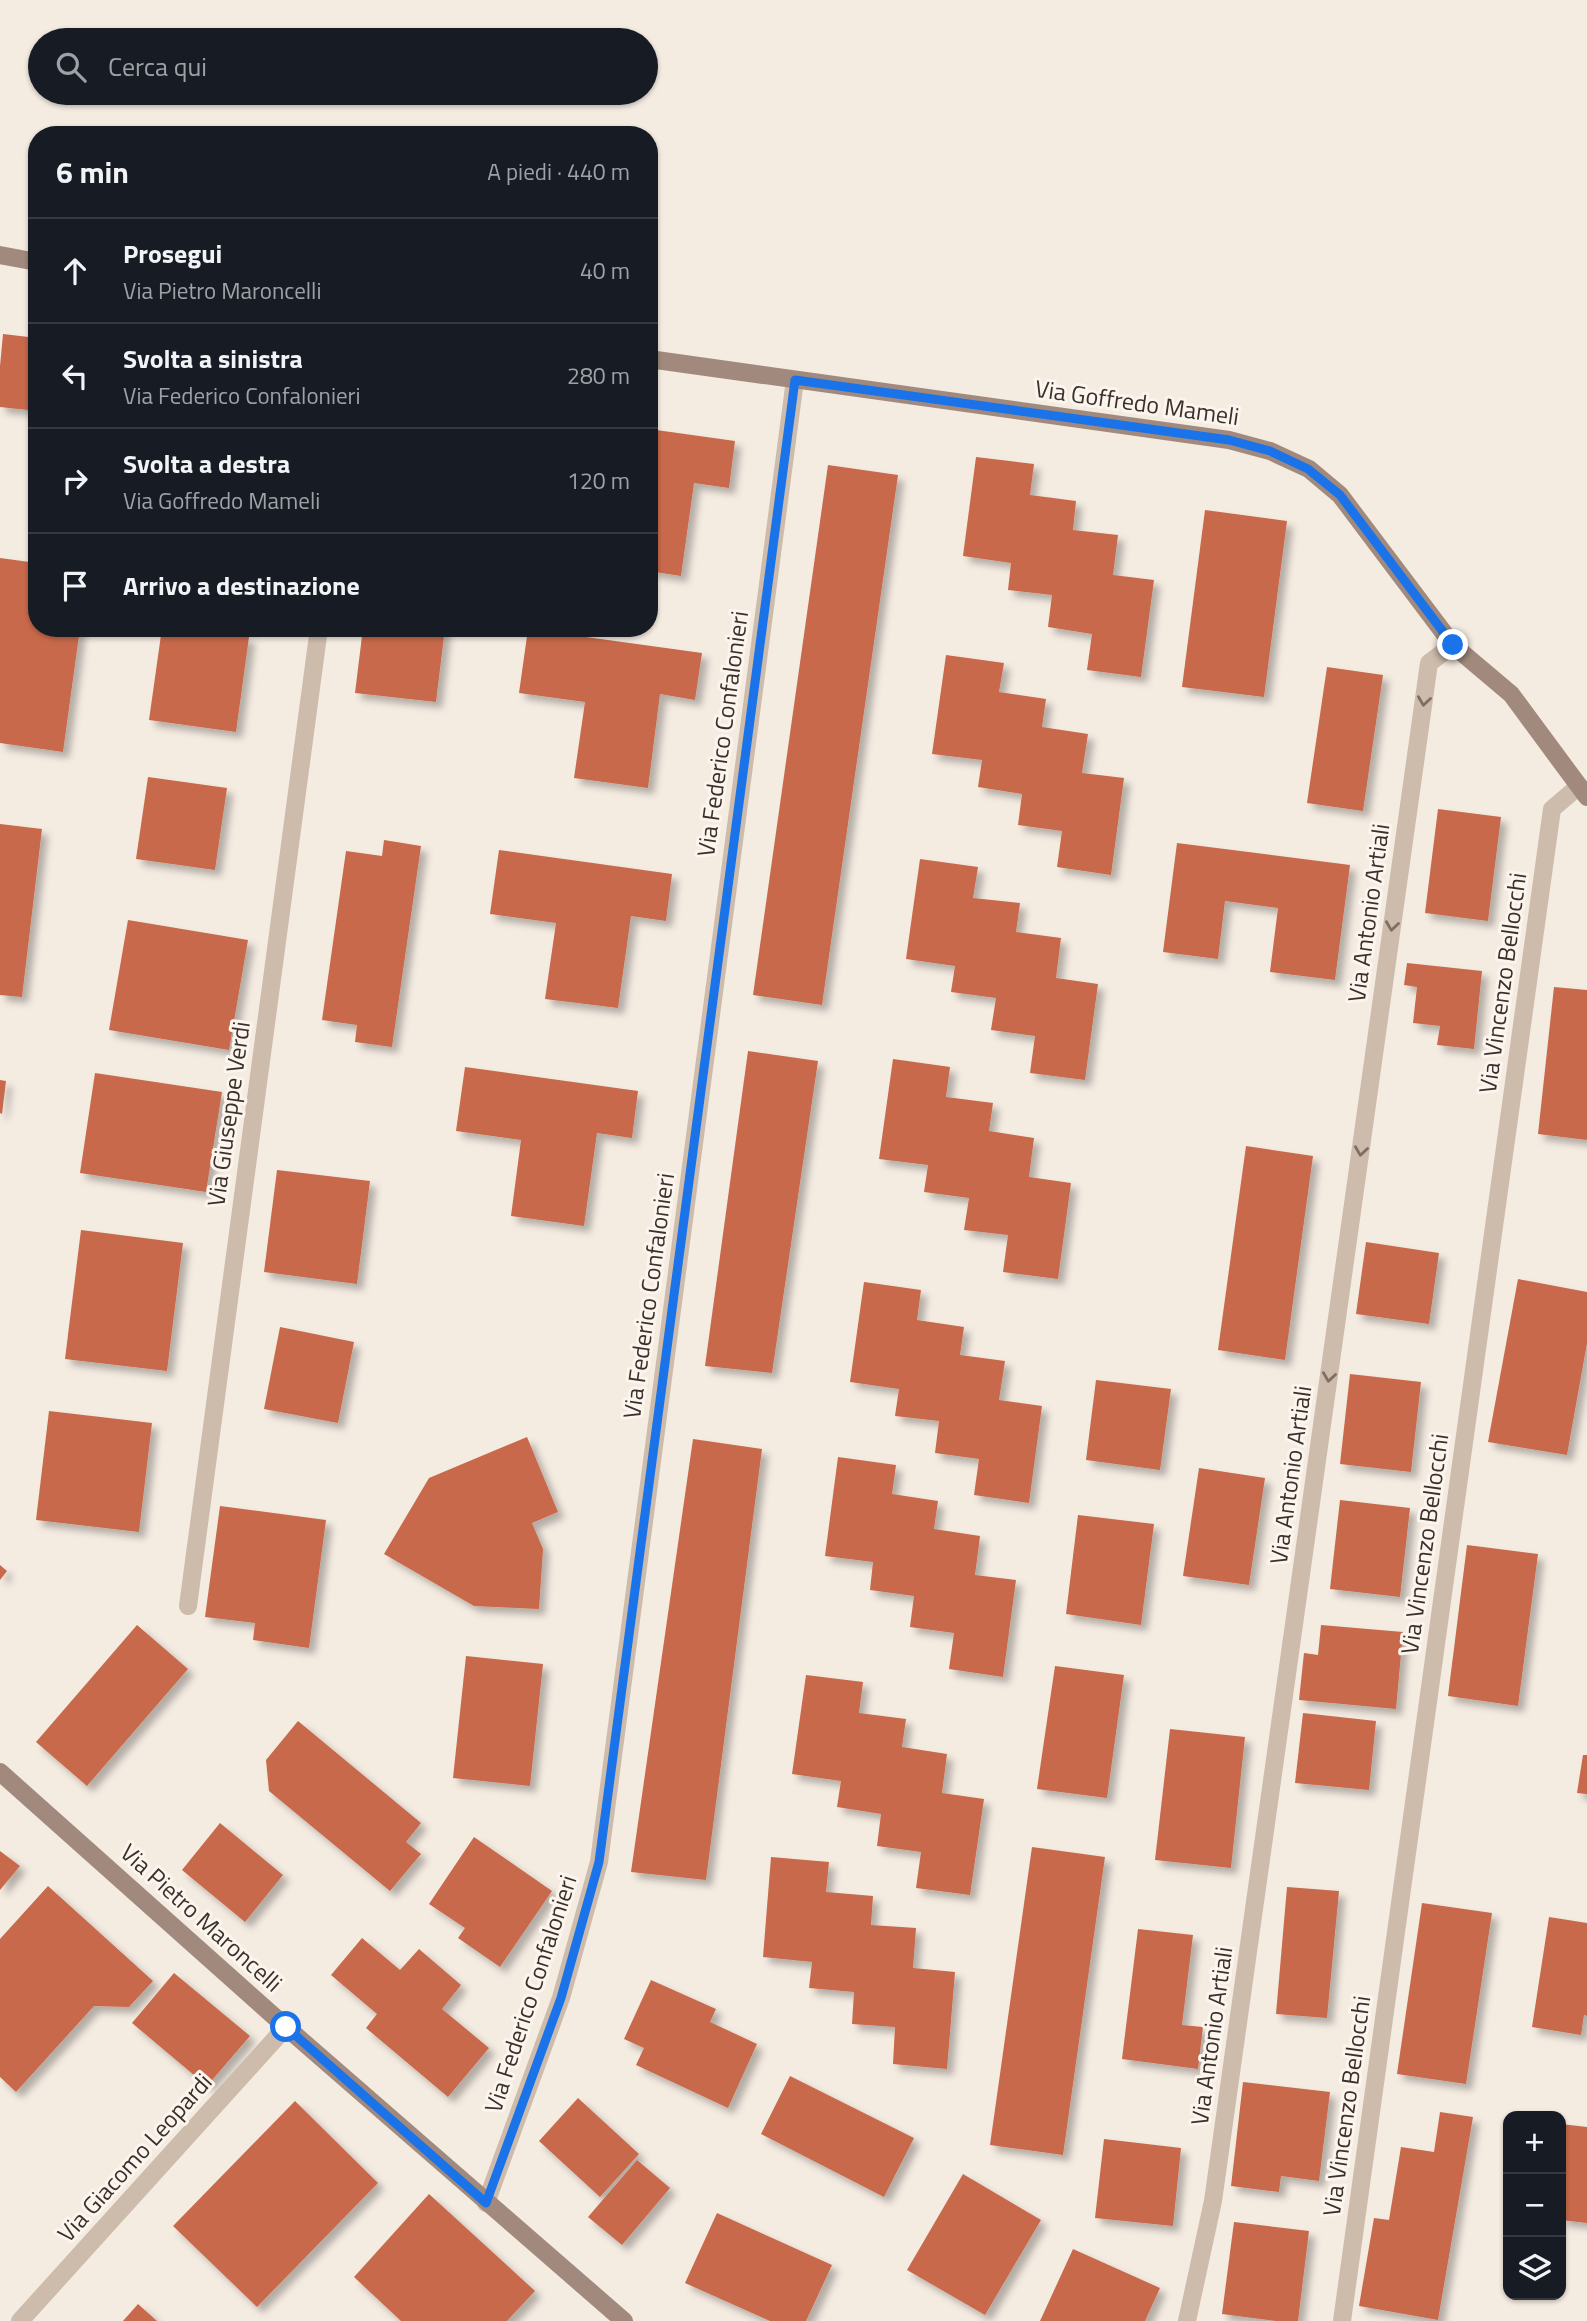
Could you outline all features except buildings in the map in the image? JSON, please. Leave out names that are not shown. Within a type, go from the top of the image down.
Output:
[{"type":"street","points":[[0,255],[28,260]]},
{"type":"street","name":"Via Goffredo Mameli","points":[[658,360],[1229,440],[1270,451],[1308,469],[1340,495],[1453,645],[1511,694],[1583,792]]},
{"type":"street","name":"Via Federico Confalonieri","points":[[486,2203],[561,1998],[599,1862],[795,380]]},
{"type":"street","name":"Via Giuseppe Verdi","points":[[188,1606],[317,637]]},
{"type":"street","name":"Via Antonio Artiali","points":[[1187,2321],[1213,2201],[1429,663],[1453,645]]},
{"type":"street","name":"Via Vincenzo Bellocchi","points":[[1342,2321],[1552,809],[1583,792]]},
{"type":"street","name":"Via Pietro Maroncelli","points":[[0,1772],[486,2203],[624,2321]]},
{"type":"street","name":"Via Giacomo Leopardi","points":[[20,2321],[286,2027]]},
{"type":"route","points":[[286,2027],[486,2203],[561,1998],[599,1862],[795,380],[1229,440],[1270,451],[1308,469],[1340,495],[1453,645]]}]
